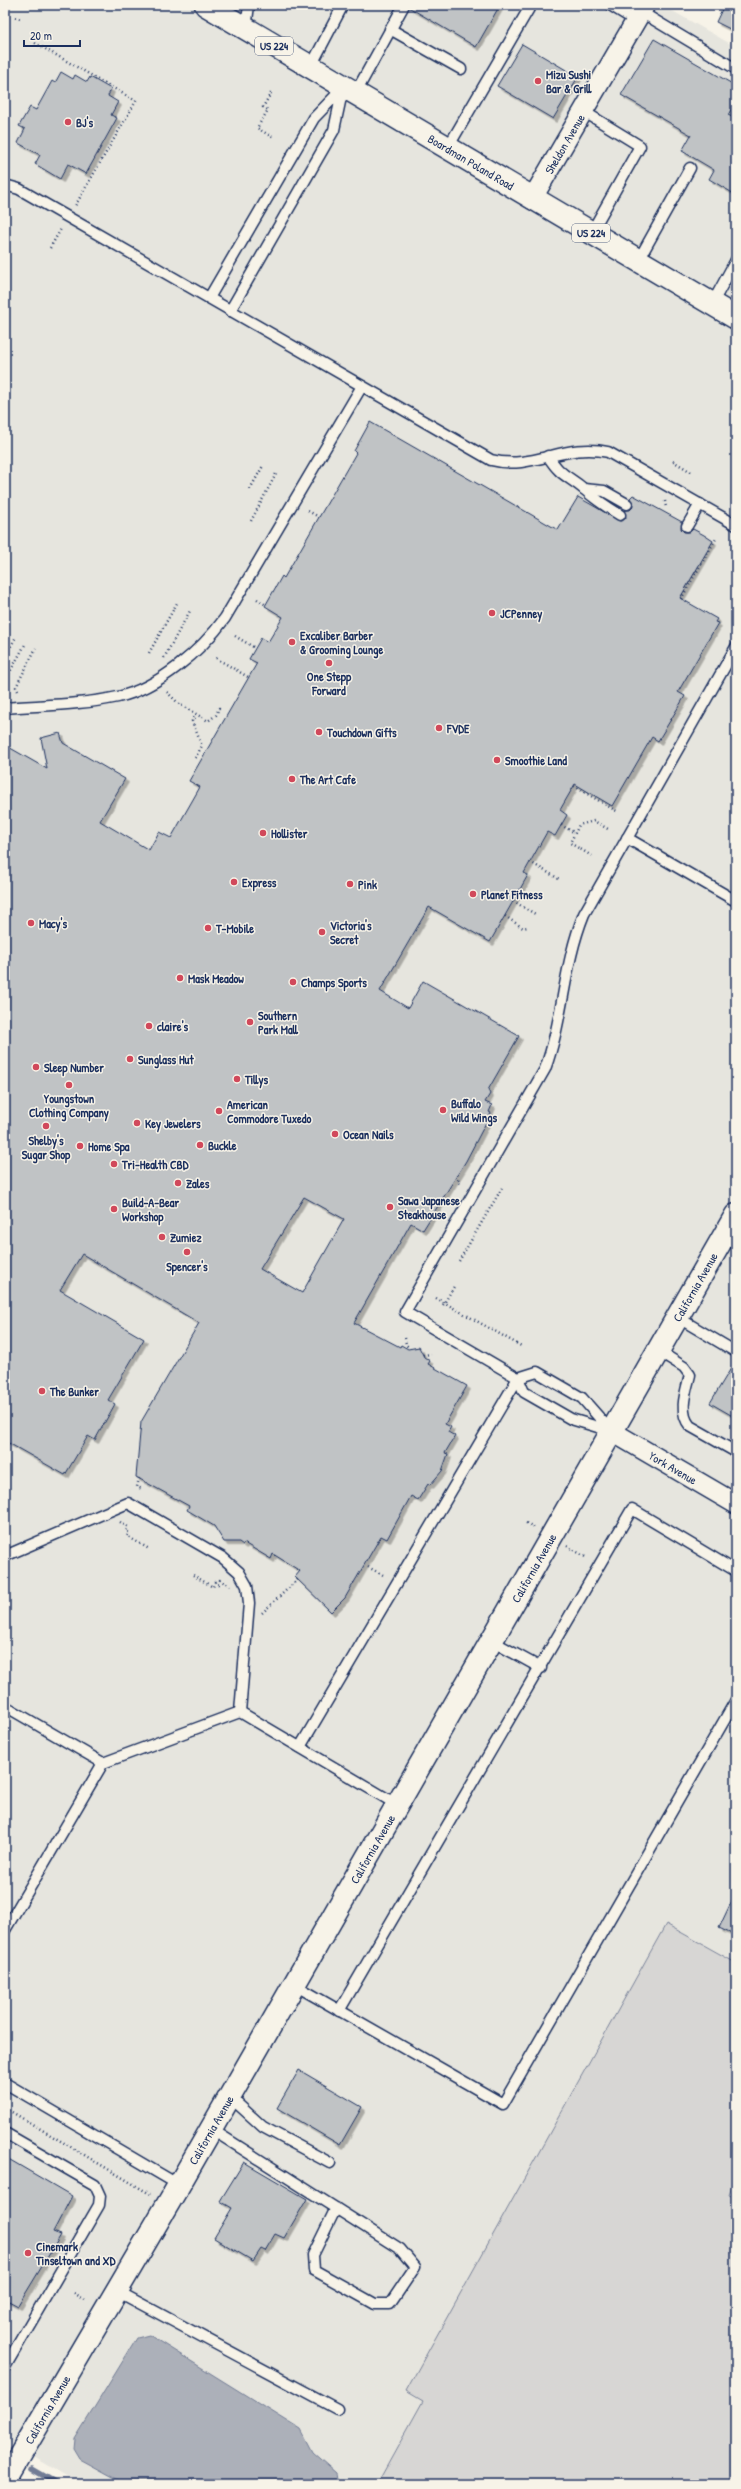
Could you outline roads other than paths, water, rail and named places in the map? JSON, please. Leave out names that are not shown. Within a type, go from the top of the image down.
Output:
[{"type":"street","name":"Boardman Poland Road","points":[[206,5],[447,149],[736,318]]},
{"type":"street","name":"Sheldon Avenue","points":[[532,199],[641,13]]},
{"type":"street","name":"California Avenue","points":[[5,2481],[230,2097],[293,1984],[657,1350],[677,1317],[730,1240],[736,1215]]},
{"type":"street","name":"York Avenue","points":[[610,1431],[736,1504]]},
{"type":"lane","points":[[246,29],[249,5]]},
{"type":"lane","points":[[310,68],[343,5]]},
{"type":"lane","points":[[230,311],[334,130],[349,91],[404,5]]},
{"type":"lane","points":[[447,149],[531,5]]},
{"type":"lane","points":[[610,5],[641,13],[736,69]]},
{"type":"lane","points":[[390,29],[461,69]]},
{"type":"lane","points":[[209,298],[314,118],[349,91]]},
{"type":"lane","points":[[583,111],[640,146],[591,233]]},
{"type":"lane","points":[[638,261],[690,168]]},
{"type":"lane","points":[[5,185],[19,189],[492,460],[518,464],[579,449],[592,448],[608,452],[736,525]]},
{"type":"lane","points":[[712,304],[736,260]]},
{"type":"lane","points":[[5,708],[58,704],[118,696],[155,681],[194,652],[211,636],[225,618],[362,386]]},
{"type":"lane","points":[[548,456],[563,476],[584,489],[595,500],[620,515]]},
{"type":"lane","points":[[584,489],[604,491],[627,504]]},
{"type":"lane","points":[[687,526],[700,504]]},
{"type":"lane","points":[[610,1431],[571,1419],[524,1392],[518,1378],[405,1312],[545,1069],[554,1043],[566,971],[575,938],[584,914],[736,647]]},
{"type":"lane","points":[[627,838],[736,901]]},
{"type":"lane","points":[[677,1317],[736,1352]]},
{"type":"lane","points":[[657,1350],[684,1366],[690,1375],[683,1403],[685,1420],[690,1426],[736,1452]]},
{"type":"lane","points":[[300,1747],[518,1378],[537,1372],[582,1398],[610,1431]]},
{"type":"lane","points":[[5,1556],[128,1502],[223,1558],[239,1572],[247,1586],[249,1603],[240,1712]]},
{"type":"lane","points":[[339,2011],[632,1509],[736,1571]]},
{"type":"lane","points":[[490,1640],[540,1668]]},
{"type":"lane","points":[[293,1984],[503,2104],[736,1700]]},
{"type":"lane","points":[[5,1706],[103,1763]]},
{"type":"lane","points":[[240,1712],[396,1804]]},
{"type":"lane","points":[[5,1930],[103,1763],[240,1712]]},
{"type":"lane","points":[[5,2083],[179,2185]]},
{"type":"lane","points":[[230,2097],[263,2127],[330,2163]]},
{"type":"lane","points":[[211,2129],[336,2208],[400,2249],[415,2267],[390,2304],[375,2304],[314,2270],[312,2254],[336,2208]]},
{"type":"lane","points":[[5,2133],[95,2185],[100,2196],[99,2205],[5,2367]]},
{"type":"lane","points":[[117,2291],[337,2409]]},
{"type":"waterway","points":[[32,2469],[58,2484]]},
{"type":"place","name":"Mizu Sushi Bar & Grill","points":[[538,81]]},
{"type":"place","name":"BJ's","points":[[68,122]]},
{"type":"place","name":"JCPenney","points":[[492,613]]},
{"type":"place","name":"Excaliber Barber & Grooming Lounge","points":[[292,642]]},
{"type":"place","name":"One Stepp Forward","points":[[329,663]]},
{"type":"place","name":"FVDE","points":[[439,728]]},
{"type":"place","name":"Touchdown Gifts","points":[[319,732]]},
{"type":"place","name":"Smoothie Land","points":[[497,760]]},
{"type":"place","name":"The Art Cafe","points":[[292,779]]},
{"type":"place","name":"Hollister","points":[[263,833]]},
{"type":"place","name":"Express","points":[[234,882]]},
{"type":"place","name":"Pink","points":[[350,884]]},
{"type":"place","name":"Planet Fitness","points":[[473,894]]},
{"type":"place","name":"Macy's","points":[[31,923]]},
{"type":"place","name":"T-Mobile","points":[[208,928]]},
{"type":"place","name":"Victoria's Secret","points":[[322,932]]},
{"type":"place","name":"Mask Meadow","points":[[180,978]]},
{"type":"place","name":"Champs Sports","points":[[293,982]]},
{"type":"place","name":"Southern Park Mall","points":[[250,1022]]},
{"type":"place","name":"claire's","points":[[149,1026]]},
{"type":"place","name":"Sunglass Hut","points":[[130,1059]]},
{"type":"place","name":"Sleep Number","points":[[36,1067]]},
{"type":"place","name":"Tillys","points":[[237,1079]]},
{"type":"place","name":"Youngstown Clothing Company","points":[[69,1085]]},
{"type":"place","name":"Buffalo Wild Wings","points":[[443,1110]]},
{"type":"place","name":"American Commodore Tuxedo","points":[[219,1111]]},
{"type":"place","name":"Key Jewelers","points":[[137,1123]]},
{"type":"place","name":"Shelby's Sugar Shop","points":[[46,1126]]},
{"type":"place","name":"Ocean Nails","points":[[335,1134]]},
{"type":"place","name":"Buckle","points":[[200,1145]]},
{"type":"place","name":"Home Spa","points":[[80,1146]]},
{"type":"place","name":"Tri-Health CBD","points":[[114,1164]]},
{"type":"place","name":"Zales","points":[[178,1183]]},
{"type":"place","name":"Sawa Japanese Steakhouse","points":[[390,1207]]},
{"type":"place","name":"Build-A-Bear Workshop","points":[[114,1209]]},
{"type":"place","name":"Zumiez","points":[[162,1237]]},
{"type":"place","name":"Spencer's","points":[[187,1252]]},
{"type":"place","name":"The Bunker","points":[[42,1391]]},
{"type":"place","name":"Cinemark Tinseltown and XD","points":[[28,2253]]}]
